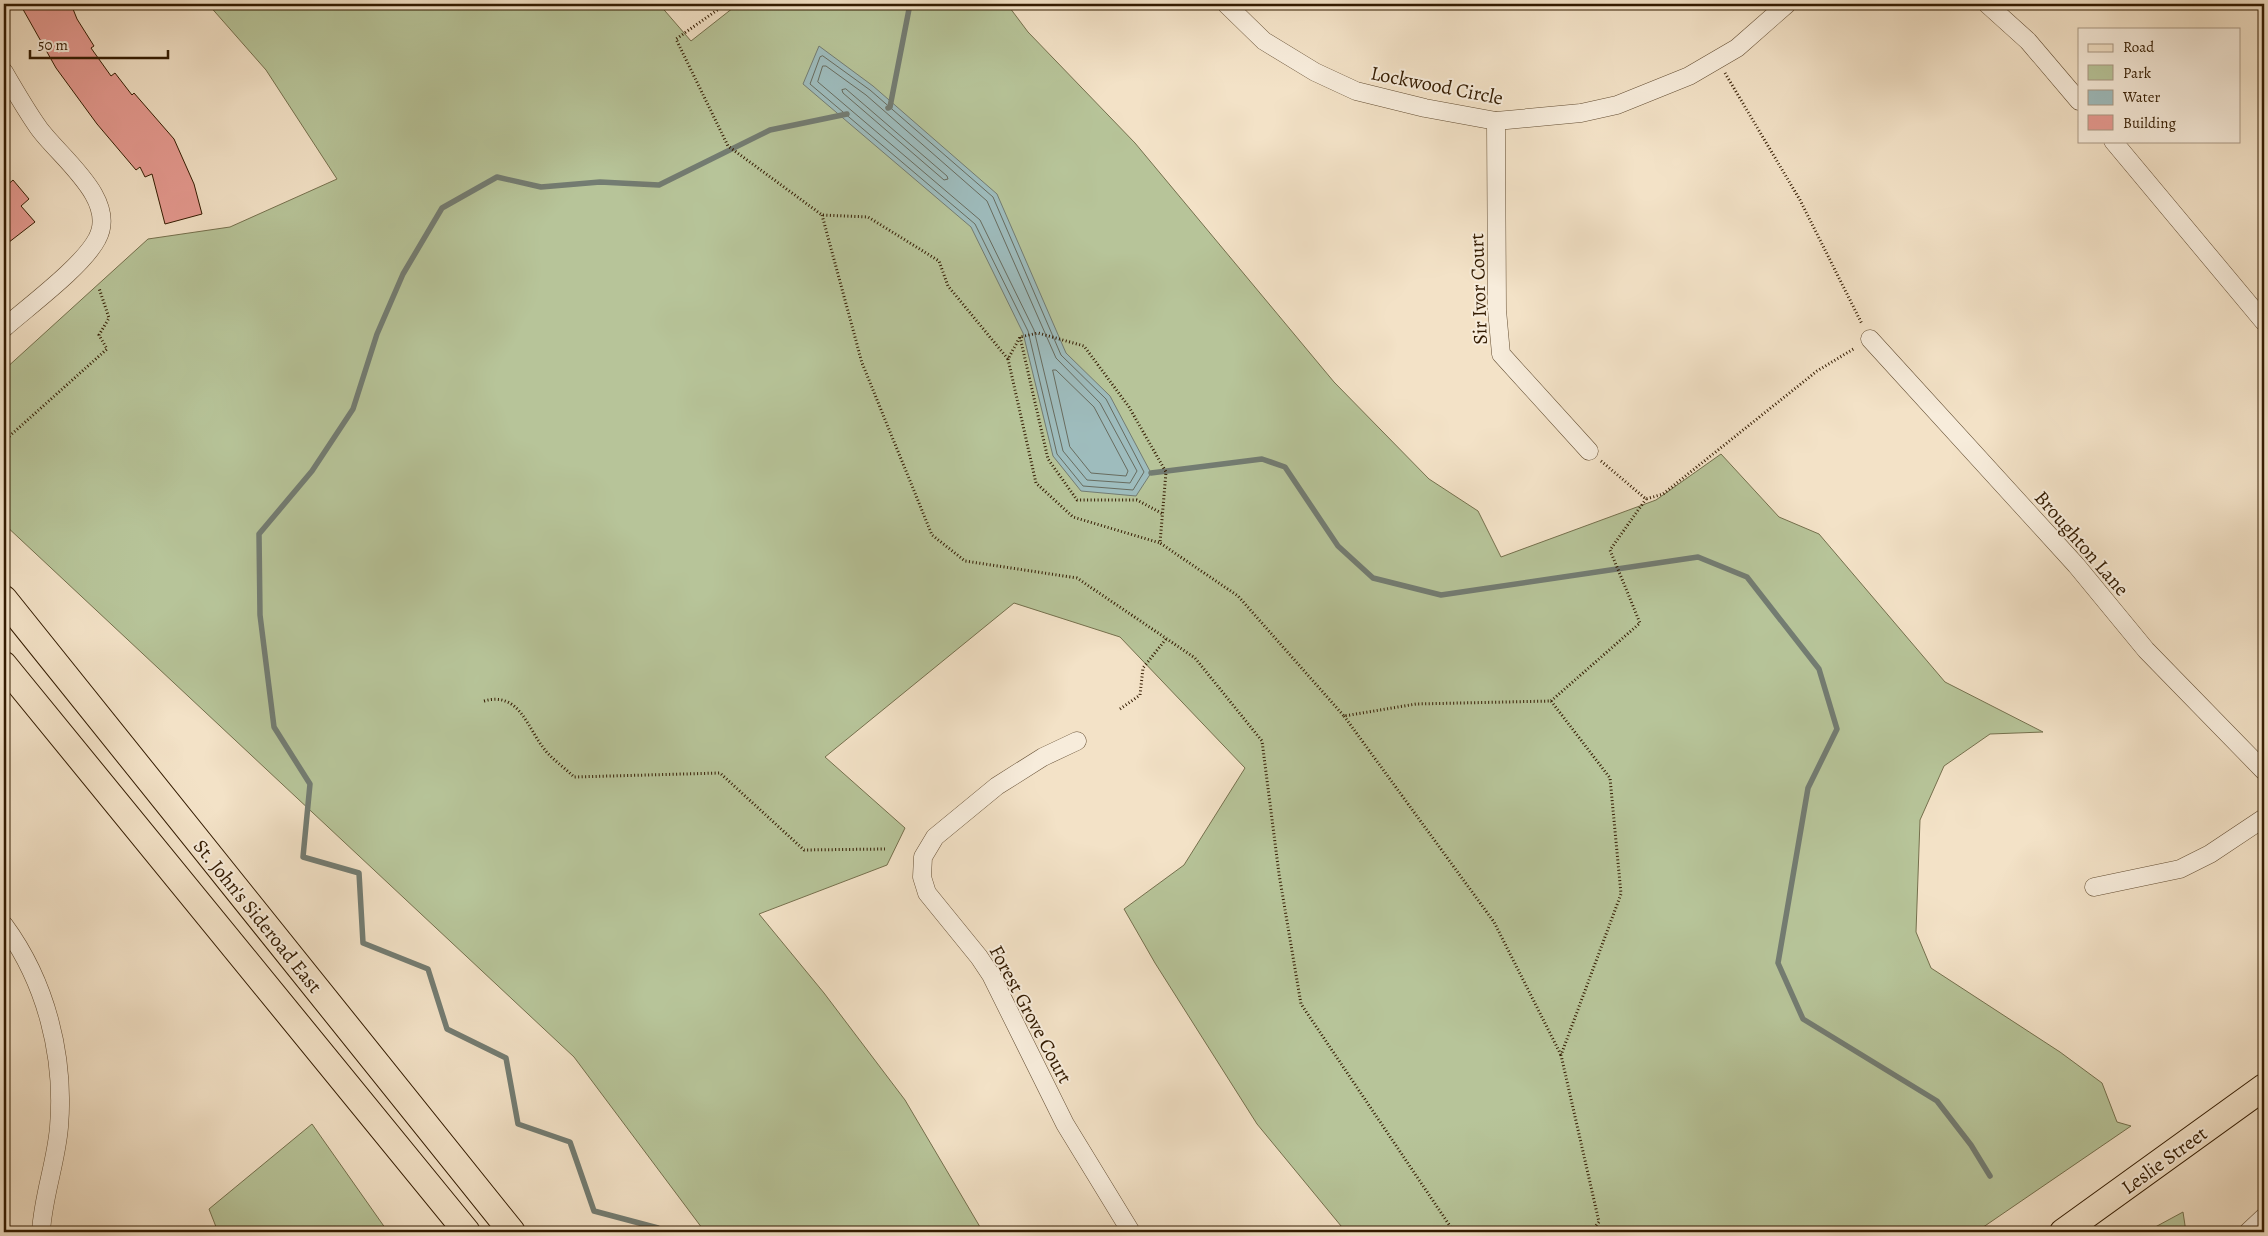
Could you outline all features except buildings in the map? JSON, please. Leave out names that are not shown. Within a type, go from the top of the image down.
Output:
[{"type":"main road","name":"St. John's Sideroad East","points":[[4,599],[512,1232]]},
{"type":"main road","name":"St. John's Sideroad East","points":[[4,665],[467,1232]]},
{"type":"main road","name":"Leslie Street","points":[[2063,1232],[2264,1087]]},
{"type":"street","name":"Lockwood Circle","points":[[1226,4],[1264,42],[1315,72],[1356,91],[1425,108],[1496,121],[1582,113],[1617,105],[1689,76],[1717,60],[1736,48],[1787,4]]},
{"type":"street","points":[[1987,4],[2028,41],[2078,101]]},
{"type":"street","points":[[4,72],[39,129],[96,197],[102,218],[98,238],[84,256],[4,328]]},
{"type":"street","name":"Sir Ivor Court","points":[[1496,121],[1497,310],[1501,354],[1589,451]]},
{"type":"street","points":[[2113,142],[2264,322]]},
{"type":"street","name":"Broughton Lane","points":[[1870,339],[2076,566],[2146,650],[2264,771]]},
{"type":"street","name":"Forest Grove Court","points":[[1077,741],[1043,758],[997,786],[935,837],[923,857],[922,877],[929,896],[979,957],[991,975],[1066,1124],[1131,1232]]},
{"type":"street","points":[[2094,887],[2180,869],[2210,854],[2264,818]]},
{"type":"street","points":[[4,925],[20,948],[32,972],[44,1005],[55,1048],[58,1074],[59,1127],[44,1199],[42,1232]]},
{"type":"street","points":[[2248,1232],[2264,1217]]},
{"type":"path","points":[[726,4],[676,38],[728,146],[822,215],[868,217],[939,261],[948,286],[1008,359],[1036,483],[1072,517],[1160,544],[1238,596],[1344,716],[1494,922],[1561,1055],[1599,1222],[1591,1232]]},
{"type":"path","points":[[1344,716],[1416,704],[1551,702],[1640,623],[1610,550],[1646,499],[1663,494],[1817,371],[1870,339],[1800,200],[1717,60]]},
{"type":"path","points":[[822,215],[862,363],[932,536],[965,561],[1077,578],[1195,658],[1262,741],[1278,874],[1301,1004],[1454,1232]]},
{"type":"path","points":[[4,442],[107,349],[99,335],[109,318],[99,288]]},
{"type":"path","points":[[1008,359],[1020,337],[1038,333],[1084,346],[1129,407],[1166,472],[1160,544]]},
{"type":"path","points":[[1020,337],[1048,459],[1077,500],[1137,500],[1162,514]]},
{"type":"path","points":[[1589,451],[1646,499]]},
{"type":"path","points":[[1120,709],[1140,695],[1143,668],[1166,639]]},
{"type":"path","points":[[484,701],[495,698],[517,706],[545,751],[574,777],[720,773],[804,850],[885,849]]},
{"type":"path","points":[[1551,702],[1610,778],[1621,894],[1561,1055]]},
{"type":"green space","points":[[208,4],[659,4],[691,41],[738,4],[1007,4],[1028,32],[1135,143],[1334,382],[1429,479],[1478,511],[1501,557],[1656,500],[1721,454],[1779,517],[1819,534],[1945,682],[2043,732],[1990,734],[1944,766],[1920,820],[1916,932],[1931,968],[2060,1052],[2102,1083],[2117,1122],[2131,1126],[1976,1232],[1346,1232],[1257,1124],[1155,963],[1124,909],[1184,865],[1245,768],[1120,637],[1014,603],[825,757],[905,828],[887,865],[759,914],[824,993],[905,1100],[983,1232],[705,1232],[574,1057],[4,524],[4,370],[148,239],[230,227],[337,179],[266,70]]},
{"type":"green space","points":[[312,1124],[388,1232],[218,1232],[209,1209]]},
{"type":"green space","points":[[2183,1212],[2186,1232],[2146,1232]]},
{"type":"water","points":[[819,46],[873,86],[997,194],[1066,353],[1110,396],[1151,473],[1136,496],[1081,491],[1053,456],[1023,333],[971,227],[803,84]]},
{"type":"waterway","points":[[888,108],[890,107],[910,4]]},
{"type":"waterway","points":[[659,1232],[658,1228],[594,1211],[570,1142],[518,1124],[506,1058],[447,1029],[428,969],[363,943],[359,873],[303,857],[310,784],[274,727],[260,615],[259,534],[312,471],[353,409],[377,334],[403,274],[442,208],[497,177],[541,187],[600,182],[659,185],[770,130],[847,114]]},
{"type":"waterway","points":[[1151,473],[1262,459],[1285,467],[1338,546],[1373,578],[1441,595],[1698,557],[1747,577],[1819,669],[1837,729],[1808,788],[1778,963],[1803,1019],[1937,1101],[1971,1145],[1990,1176]]}]
